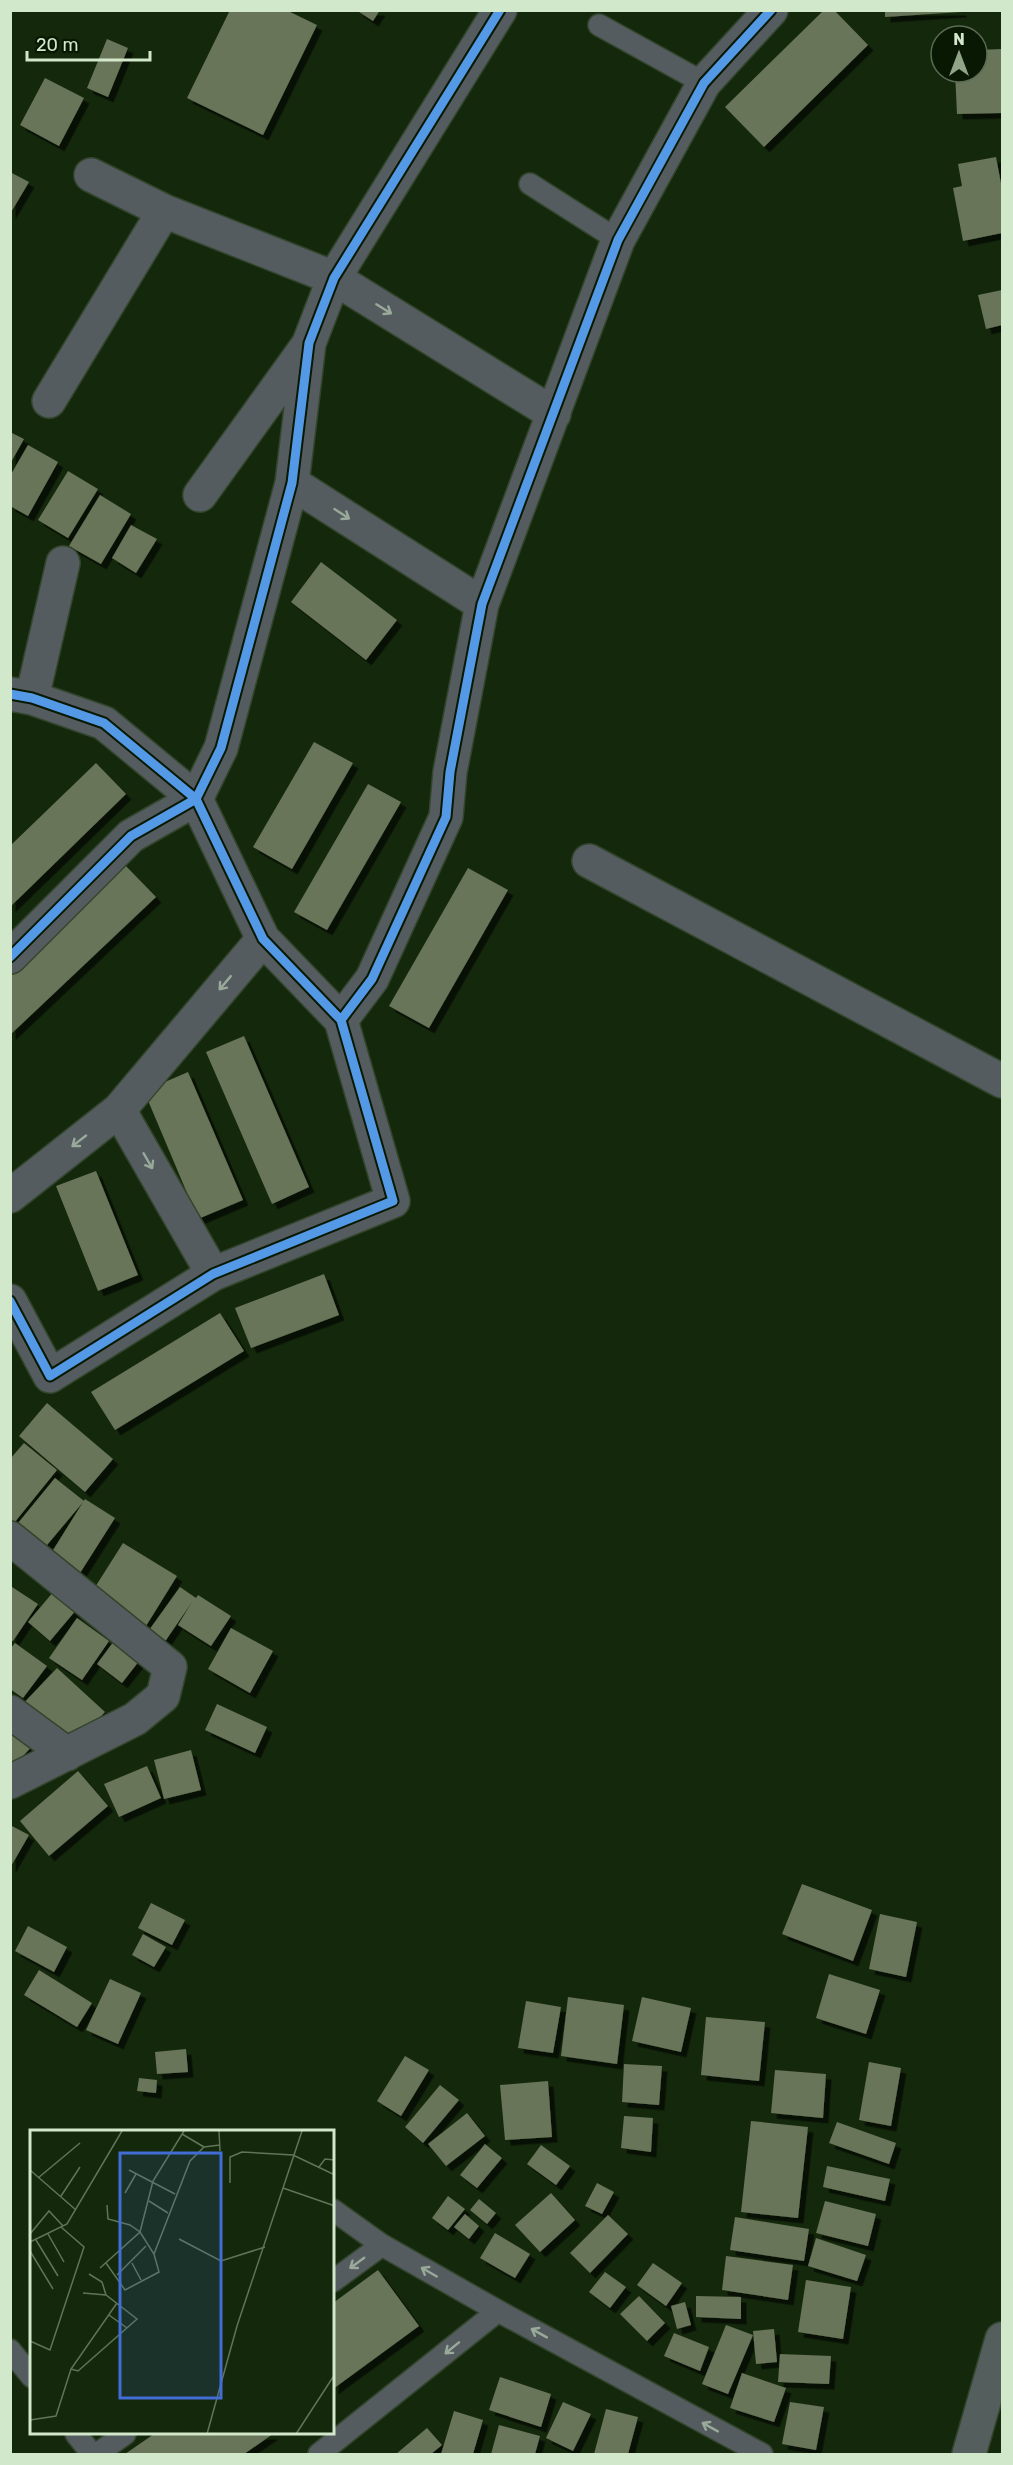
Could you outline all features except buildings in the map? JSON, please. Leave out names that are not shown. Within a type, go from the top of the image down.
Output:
[{"type":"main road","points":[[969,2454],[1002,2339]]},
{"type":"street","points":[[10,957],[131,836],[196,798],[221,748],[292,483],[309,343],[334,278],[500,10]]},
{"type":"street","points":[[341,1020],[372,979],[446,817],[450,772],[482,604],[618,240],[704,83],[771,10]]},
{"type":"street","points":[[91,176],[164,211],[334,278],[554,414]]},
{"type":"street","points":[[49,401],[164,211]]},
{"type":"street","points":[[200,495],[309,343]]},
{"type":"street","points":[[292,483],[482,604]]},
{"type":"street","points":[[10,1301],[50,1376],[213,1274],[393,1201],[341,1020],[263,939],[196,798],[104,723],[21,696],[63,563]]},
{"type":"street","points":[[589,861],[1002,1081]]},
{"type":"street","points":[[10,1196],[119,1110],[263,939]]},
{"type":"street","points":[[119,1110],[213,1274]]},
{"type":"street","points":[[10,1538],[170,1667],[162,1696],[135,1719],[10,1782]]},
{"type":"street","points":[[10,1712],[67,1754]]},
{"type":"lane","points":[[598,25],[704,83]]},
{"type":"lane","points":[[530,184],[618,240]]},
{"type":"lane","points":[[334,2211],[381,2245],[762,2454]]},
{"type":"lane","points":[[334,2279],[381,2245]]},
{"type":"lane","points":[[319,2454],[498,2311]]},
{"type":"lane","points":[[10,2350],[30,2375]]},
{"type":"lane","points":[[78,2435],[92,2454]]},
{"type":"lane","points":[[97,2454],[122,2435]]},
{"type":"cycle path","points":[[10,957],[131,836],[196,799],[221,748],[292,483],[309,343],[334,278],[500,10]]},
{"type":"cycle path","points":[[341,1020],[372,979],[446,817],[450,772],[482,604],[618,240],[704,83],[771,10]]},
{"type":"cycle path","points":[[10,694],[32,698],[104,723],[196,799],[263,939],[341,1020],[393,1201],[213,1274],[50,1376],[10,1301]]}]
